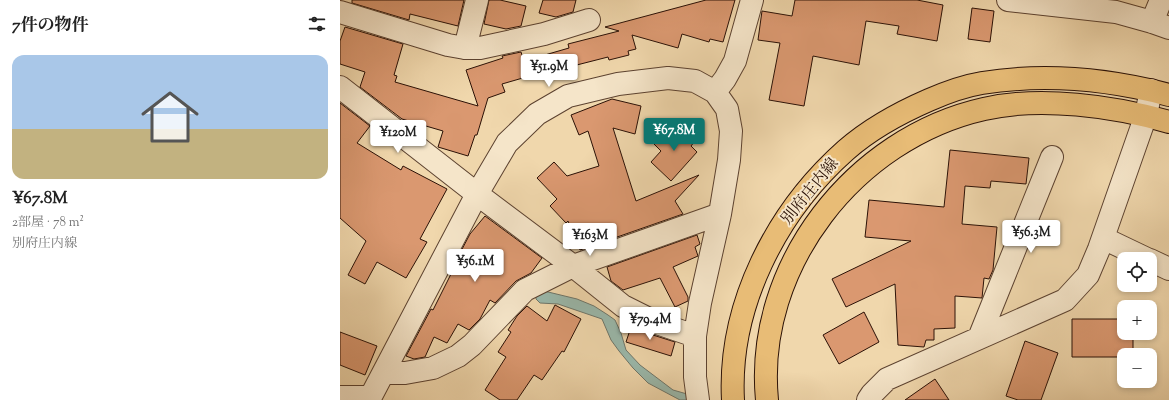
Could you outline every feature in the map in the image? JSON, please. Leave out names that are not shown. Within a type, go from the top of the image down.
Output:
[{"type":"main road","name":"別府庄内線","points":[[733,391],[736,345],[743,310],[754,279],[772,241],[795,206],[821,174],[846,150],[877,126],[910,108],[943,94],[981,84],[1020,79],[1061,78],[1102,81],[1160,93]]},
{"type":"main road","name":"別府庄内線","points":[[767,400],[765,384],[767,349],[773,317],[782,288],[795,257],[823,214],[844,190],[868,166],[893,148],[922,131],[952,118],[985,108],[1021,104],[1060,104],[1100,107],[1146,115],[1169,122]]},
{"type":"street","points":[[465,48],[477,0]]},
{"type":"street","points":[[715,92],[725,79],[735,61],[752,0]]},
{"type":"street","points":[[1022,1],[1118,6],[1160,25],[1161,0]]},
{"type":"street","points":[[340,12],[448,45],[465,48],[480,48],[544,34],[589,20]]},
{"type":"street","points":[[340,398],[370,399],[477,194],[507,143],[537,114],[568,96],[618,84],[668,78],[695,81],[715,92],[727,109],[731,131],[729,160],[720,214],[700,303],[695,336],[695,377],[698,400]]},
{"type":"street","points":[[340,87],[623,306],[657,323],[695,336]]},
{"type":"street","points":[[868,400],[887,379],[1065,300],[1088,275],[1103,238],[1146,115],[1160,93]]},
{"type":"street","points":[[979,338],[1052,157]]},
{"type":"street","points":[[384,373],[405,373],[433,368],[458,356],[472,345],[525,290],[573,266],[720,214]]},
{"type":"street","points":[[1103,238],[1132,252]]},
{"type":"street","points":[[1157,264],[1169,269]]},
{"type":"shaded area","points":[[544,291],[577,299],[594,306],[608,315],[615,320],[626,350],[640,365],[673,390],[687,394],[699,400],[680,400],[648,383],[633,368],[611,340],[602,319],[558,304],[540,303],[536,299],[536,293]]},
{"type":"building","points":[[352,0],[464,0],[458,26],[410,14],[409,20],[352,3]]},
{"type":"building","points":[[489,0],[500,0],[526,6],[521,26],[506,29],[484,24]]},
{"type":"building","points":[[543,0],[576,0],[573,12],[556,17],[539,13]]},
{"type":"building","points":[[706,0],[735,0],[723,42],[710,39],[709,42],[682,34],[678,48],[632,35],[636,49],[628,51],[629,55],[609,60],[608,57],[541,76],[540,73],[502,84],[505,92],[488,98],[477,135],[475,135],[468,156],[438,147],[443,131],[402,119],[360,87],[365,72],[340,64],[340,41],[345,27],[403,44],[394,75],[397,76],[395,82],[478,106],[466,70],[503,58],[502,56],[521,52],[524,61],[569,48],[568,44],[619,31],[605,27]]},
{"type":"building","points":[[795,0],[917,0],[943,5],[937,41],[897,34],[899,26],[866,21],[859,65],[813,56],[804,106],[769,100],[780,43],[758,40],[762,11],[792,16]]},
{"type":"building","points":[[972,8],[994,11],[990,42],[968,39]]},
{"type":"building","points":[[612,99],[641,106],[635,134],[613,128],[636,201],[699,175],[675,201],[683,214],[580,250],[568,221],[566,223],[550,206],[557,199],[537,178],[554,162],[567,176],[599,166],[588,131],[579,135],[571,115]]},
{"type":"building","points":[[340,103],[370,126],[357,143],[401,170],[403,166],[447,189],[420,239],[427,242],[406,278],[377,262],[365,284],[348,275],[366,241],[340,218]]},
{"type":"building","points":[[671,125],[682,134],[686,132],[695,141],[691,146],[697,152],[671,181],[651,162],[661,151],[654,144]]},
{"type":"building","points":[[950,150],[1029,158],[1026,184],[991,181],[990,188],[965,186],[962,224],[997,227],[993,270],[989,279],[984,278],[982,298],[955,296],[955,328],[934,329],[934,340],[926,340],[924,347],[898,345],[895,284],[846,307],[832,279],[911,241],[865,237],[869,200],[944,207]]},
{"type":"building","points":[[485,216],[542,258],[531,273],[516,281],[495,303],[490,300],[480,319],[469,330],[458,324],[447,343],[434,337],[425,357],[414,359],[406,356],[431,309],[433,310],[451,274],[449,274],[470,234]]},
{"type":"building","points":[[697,235],[700,244],[695,247],[698,256],[673,267],[688,297],[688,301],[675,307],[660,278],[623,290],[611,281],[607,267]]},
{"type":"building","points":[[555,305],[581,319],[564,352],[562,351],[542,380],[534,375],[517,400],[500,400],[485,390],[506,357],[498,352],[511,332],[508,330],[517,316],[527,306],[547,321]]},
{"type":"building","points":[[864,312],[879,342],[839,364],[823,335]]},
{"type":"building","points":[[1072,319],[1117,319],[1117,340],[1133,340],[1133,348],[1117,348],[1117,357],[1072,357]]},
{"type":"building","points":[[632,324],[653,335],[675,342],[671,356],[626,342]]},
{"type":"building","points":[[340,332],[377,346],[365,375],[340,365]]},
{"type":"building","points":[[1025,341],[1058,353],[1041,400],[1018,400],[1006,396]]},
{"type":"building","points":[[935,379],[949,400],[905,400]]}]
